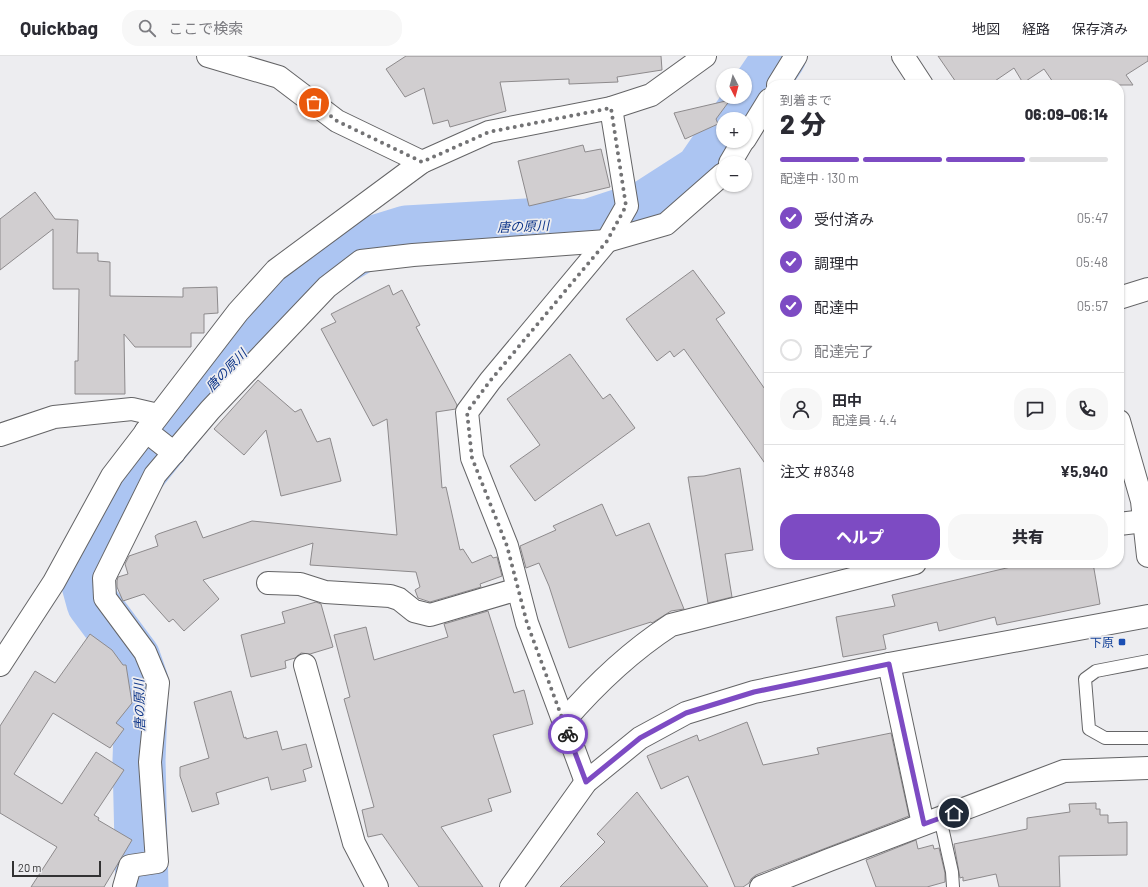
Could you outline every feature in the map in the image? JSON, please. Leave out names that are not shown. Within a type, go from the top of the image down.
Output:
[{"type":"street","points":[[208,56],[279,77],[337,121],[422,162]]},
{"type":"street","points":[[0,665],[54,582],[112,476],[238,312],[276,270],[422,162],[489,132],[611,108],[651,95],[705,56]]},
{"type":"street","points":[[781,80],[796,56]]},
{"type":"street","points":[[903,56],[919,80]]},
{"type":"street","points":[[586,782],[527,623],[507,546],[472,458],[467,412],[490,381],[607,241],[626,206],[611,108]]},
{"type":"street","points":[[752,127],[764,108]]},
{"type":"street","points":[[124,887],[130,866],[157,862],[150,762],[158,683],[145,652],[105,598],[104,578],[155,475],[210,410],[327,287],[361,261],[413,255],[607,241],[666,224],[716,180]]},
{"type":"street","points":[[1124,296],[1148,289]]},
{"type":"street","points":[[0,435],[54,417],[132,409],[152,423],[174,453]]},
{"type":"street","points":[[1124,438],[1145,508],[1148,556]]},
{"type":"street","points":[[1124,521],[1145,508]]},
{"type":"street","points":[[564,721],[587,694],[648,640],[671,624],[895,568]]},
{"type":"street","points":[[268,583],[300,584],[325,592],[390,596],[399,599],[414,610],[430,615],[518,589]]},
{"type":"street","points":[[510,887],[586,782],[640,738],[686,713],[754,692],[889,664],[1148,616]]},
{"type":"street","points":[[305,664],[354,843],[377,887]]},
{"type":"street","points":[[889,664],[932,821]]},
{"type":"street","points":[[761,887],[1064,771],[1148,768]]},
{"type":"lane","points":[[1148,661],[1096,671],[1085,679],[1089,728],[1106,738],[1148,738]]},
{"type":"lane","points":[[932,821],[952,872],[953,887]]},
{"type":"building","points":[[406,56],[661,56],[662,70],[617,77],[618,82],[569,84],[569,79],[500,82],[506,111],[450,127],[448,120],[433,124],[424,88],[405,97],[386,69]]},
{"type":"building","points":[[938,56],[1148,56],[1148,61],[1126,75],[1133,85],[1124,85],[1124,80],[1052,80],[1044,69],[1028,80],[1021,80],[1014,68],[996,80],[955,80]]},
{"type":"building","points":[[716,103],[727,104],[721,112],[716,112],[716,125],[685,139],[674,113]]},
{"type":"building","points":[[583,145],[585,152],[601,149],[610,187],[529,206],[518,161]]},
{"type":"building","points":[[35,192],[55,219],[78,220],[77,253],[98,253],[98,261],[110,262],[110,296],[183,297],[183,288],[217,287],[218,313],[204,314],[204,333],[191,333],[191,347],[135,347],[124,334],[125,394],[75,394],[75,361],[78,361],[79,289],[53,289],[53,229],[0,270],[0,219]]},
{"type":"building","points":[[693,270],[725,313],[716,319],[764,388],[764,462],[684,349],[674,357],[670,351],[657,361],[626,319]]},
{"type":"building","points":[[389,285],[393,295],[402,290],[420,325],[416,327],[457,405],[456,409],[436,412],[442,488],[446,487],[460,550],[463,549],[472,563],[491,555],[493,558],[497,557],[502,576],[480,584],[481,587],[430,602],[418,598],[415,590],[420,587],[416,572],[310,565],[313,543],[203,580],[219,599],[184,631],[173,619],[169,622],[144,594],[123,601],[117,587],[117,581],[118,577],[128,574],[125,564],[129,556],[158,546],[155,536],[158,534],[196,521],[203,538],[252,521],[397,535],[387,419],[373,426],[321,329],[336,322],[331,314]]},
{"type":"building","points":[[570,354],[603,399],[610,394],[635,428],[535,501],[510,466],[540,445],[507,399]]},
{"type":"building","points":[[258,380],[295,412],[301,409],[317,442],[330,438],[341,481],[281,496],[266,430],[244,455],[214,429]]},
{"type":"building","points":[[740,468],[753,550],[725,554],[732,597],[708,603],[688,477],[704,476]]},
{"type":"building","points":[[602,504],[616,536],[649,523],[684,609],[671,611],[652,623],[651,622],[569,648],[549,586],[539,563],[526,568],[520,546],[556,530],[553,526]]},
{"type":"building","points":[[1007,568],[1094,568],[1100,604],[997,625],[995,617],[939,631],[937,622],[883,635],[886,649],[843,657],[836,617],[895,606],[892,595]]},
{"type":"building","points":[[316,602],[321,604],[333,647],[310,654],[301,653],[295,658],[285,661],[286,668],[251,677],[241,635],[285,623],[282,612]]},
{"type":"building","points":[[488,611],[514,693],[524,690],[533,724],[493,735],[511,792],[488,799],[492,811],[441,827],[483,887],[419,887],[382,834],[368,837],[362,810],[374,807],[344,699],[350,697],[334,635],[366,627],[374,660],[448,637],[444,624]]},
{"type":"building","points":[[90,634],[112,650],[123,665],[126,665],[132,703],[116,723],[124,729],[110,748],[53,713],[14,774],[62,804],[96,752],[124,770],[94,815],[99,818],[98,820],[132,840],[104,887],[31,887],[57,847],[0,813],[0,726],[35,671],[55,683]]},
{"type":"building","points":[[231,691],[244,738],[246,737],[246,739],[277,731],[282,750],[306,744],[312,767],[303,770],[306,781],[271,790],[268,777],[216,793],[219,804],[192,812],[180,776],[180,767],[209,758],[194,702]]},
{"type":"building","points":[[747,722],[763,765],[819,754],[817,748],[891,733],[909,816],[756,875],[743,887],[735,887],[688,776],[661,789],[647,756],[697,735],[699,741]]},
{"type":"building","points":[[637,792],[708,887],[560,887],[605,842],[597,834]]},
{"type":"building","points":[[1096,803],[1096,809],[1100,809],[1100,815],[1108,815],[1108,823],[1127,822],[1127,855],[1059,856],[1060,887],[999,887],[996,874],[963,881],[963,877],[960,878],[954,844],[1027,829],[1027,818],[1070,812],[1069,804]]},
{"type":"building","points":[[916,840],[918,849],[933,845],[934,849],[939,848],[945,873],[945,882],[927,887],[876,887],[866,860]]},
{"type":"waterway","name":"唐の原川","points":[[742,112],[780,56]]},
{"type":"waterway","name":"唐の原川","points":[[142,887],[139,760],[142,681],[134,658],[93,603],[85,574],[134,480],[202,395],[243,350],[320,271],[364,245],[406,232],[543,224],[587,226],[645,207],[701,171],[717,148]]},
{"type":"way so far","points":[[314,103],[337,121],[422,162],[489,132],[611,108],[626,206],[607,241],[490,381],[467,412],[472,458],[507,546],[527,623],[568,734]]},
{"type":"place","name":"下原","points":[[1122,642]]},
{"type":"route","points":[[568,734],[586,782],[640,738],[686,713],[754,692],[889,664],[924,824],[954,813]]}]
